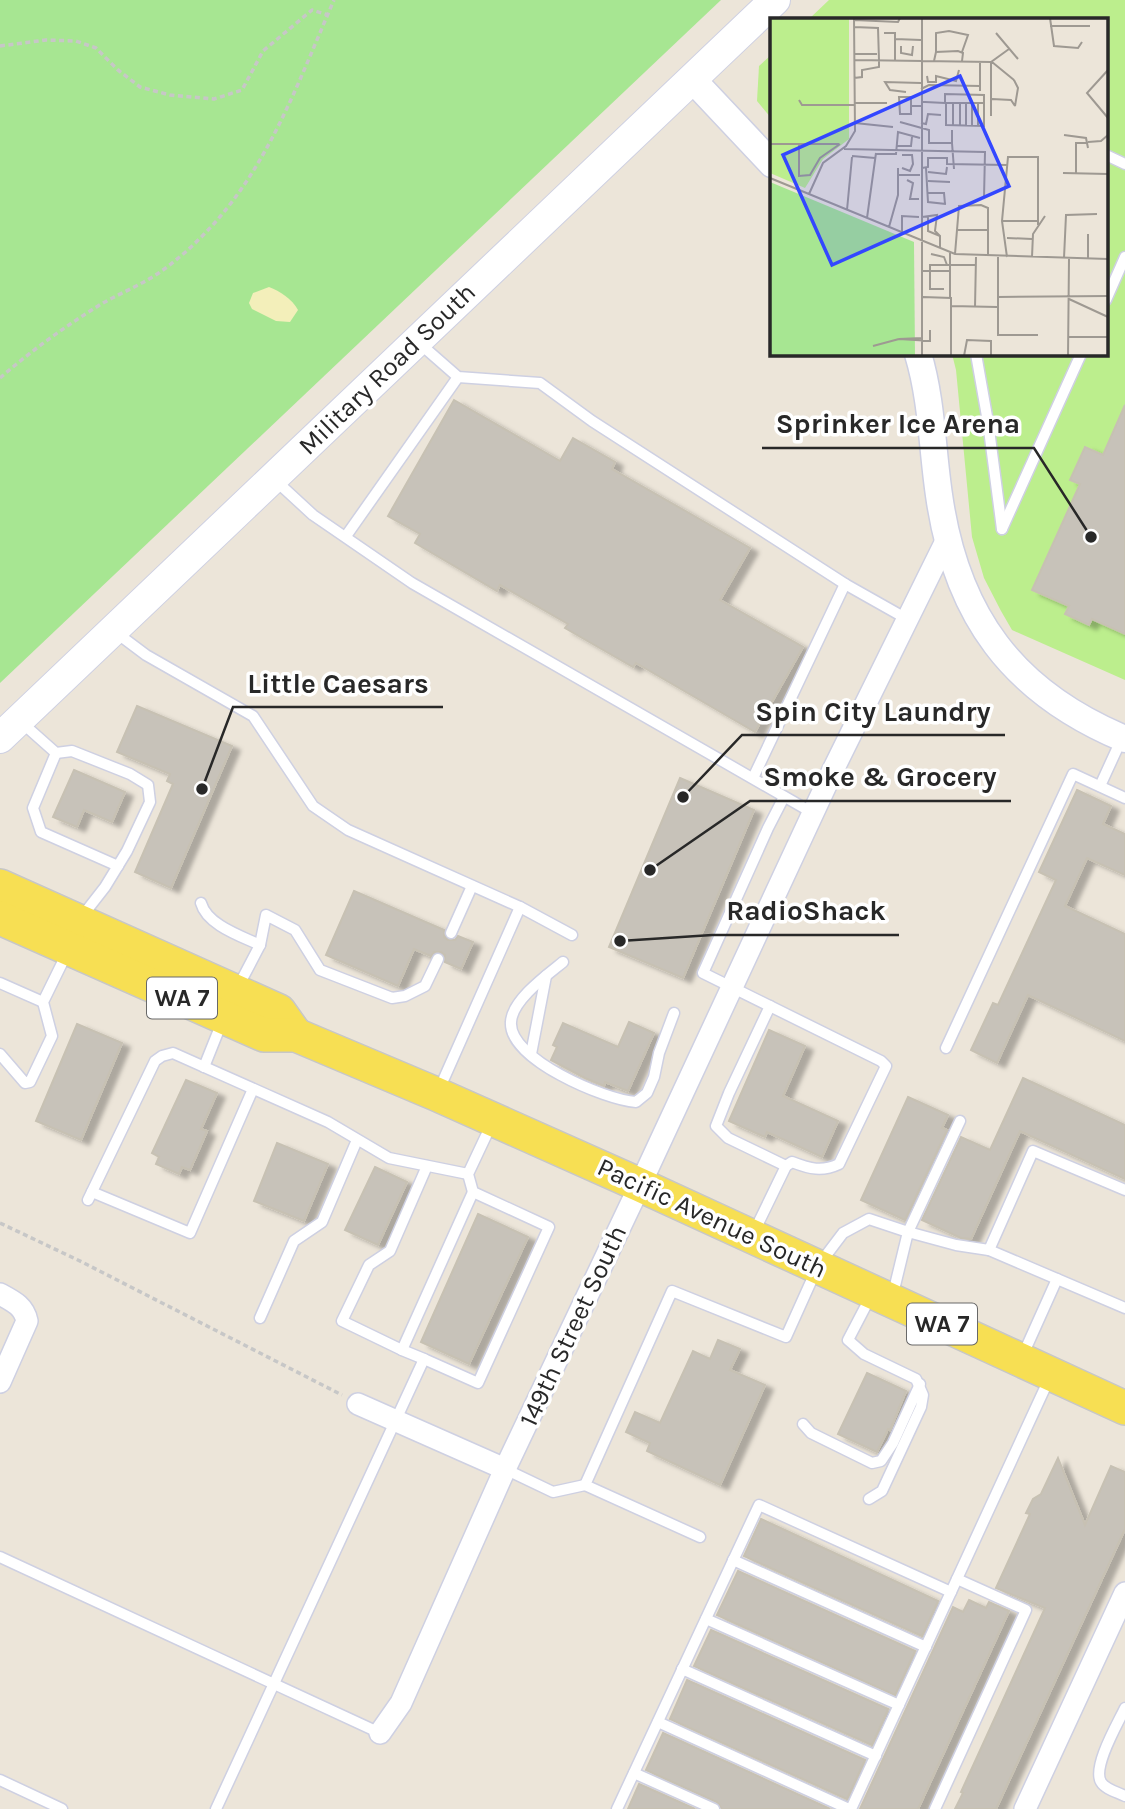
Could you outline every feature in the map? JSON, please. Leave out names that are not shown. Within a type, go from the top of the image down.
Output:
[{"type":"main road","name":"Military Road South","points":[[10,729],[775,0]]},
{"type":"main road","name":"Pacific Avenue South","points":[[0,886],[74,934],[230,1004],[279,1011],[296,1035],[640,1185],[1125,1408]]},
{"type":"main road","name":"Pacific Avenue South","points":[[0,918],[74,934]]},
{"type":"street","points":[[692,79],[770,162]]},
{"type":"street","points":[[918,355],[929,407],[938,494],[947,539],[957,576],[968,600],[1003,654],[1028,680],[1079,717],[1124,738]]},
{"type":"street","name":"149th Street South","points":[[380,1733],[401,1703],[505,1469],[813,813],[947,539]]},
{"type":"street","points":[[0,1294],[19,1305],[25,1312],[27,1321],[0,1382]]},
{"type":"street","points":[[358,1404],[505,1469]]},
{"type":"street","points":[[1025,1809],[1125,1593]]},
{"type":"lane","points":[[1108,156],[1125,164]]},
{"type":"lane","points":[[1108,295],[1125,257]]},
{"type":"lane","points":[[416,340],[457,377],[540,383],[592,421],[845,584],[907,619]]},
{"type":"lane","points":[[976,355],[1002,529],[1082,355]]},
{"type":"lane","points":[[346,536],[457,377]]},
{"type":"lane","points":[[273,478],[313,515],[412,583],[813,813]]},
{"type":"lane","points":[[753,778],[845,584]]},
{"type":"lane","points":[[113,631],[146,655],[253,716],[313,806],[348,830],[520,907],[572,934]]},
{"type":"lane","points":[[0,1054],[25,1083],[30,1082],[52,1036],[43,1002],[74,934],[118,866],[150,803],[148,785],[130,774],[72,751],[56,753],[10,729]]},
{"type":"lane","points":[[1100,786],[1124,738]]},
{"type":"lane","points":[[56,753],[33,808],[41,832],[118,866]]},
{"type":"lane","points":[[946,1048],[1073,774],[1125,798]]},
{"type":"lane","points":[[752,1236],[786,1166],[792,1162],[825,1170],[839,1164],[886,1066],[881,1061],[703,973],[784,797]]},
{"type":"lane","points":[[451,933],[472,886]]},
{"type":"lane","points":[[201,904],[203,912],[218,923],[260,945]]},
{"type":"lane","points":[[436,1094],[520,907]]},
{"type":"lane","points":[[204,1067],[230,1004],[260,945],[265,915],[298,933],[320,970],[392,998],[405,996],[425,986],[439,959]]},
{"type":"lane","points":[[563,961],[514,1009],[510,1023],[514,1037],[556,1074],[622,1101],[636,1102],[648,1093],[674,1013]]},
{"type":"lane","points":[[531,1054],[546,976]]},
{"type":"lane","points":[[0,983],[43,1002]]},
{"type":"lane","points":[[770,1006],[716,1126],[728,1138],[786,1166]]},
{"type":"lane","points":[[253,1089],[190,1233],[90,1196],[155,1061],[173,1053],[328,1122],[389,1158],[468,1174]]},
{"type":"lane","points":[[402,1350],[473,1192],[468,1174],[493,1119]]},
{"type":"lane","points":[[869,1499],[882,1491],[923,1395],[916,1380],[864,1354],[848,1340],[882,1296],[908,1232],[960,1121]]},
{"type":"lane","points":[[260,1318],[294,1241],[322,1222],[357,1140]]},
{"type":"lane","points":[[989,1250],[1033,1150],[1125,1191]]},
{"type":"lane","points":[[427,1167],[390,1251],[369,1265],[342,1321],[478,1383],[550,1227],[473,1192]]},
{"type":"lane","points":[[585,1485],[672,1291],[786,1337],[818,1266],[843,1233],[869,1219],[956,1245],[989,1250],[1125,1308]]},
{"type":"lane","points":[[1021,1360],[1057,1279]]},
{"type":"lane","points":[[216,1809],[424,1359]]},
{"type":"lane","points":[[658,1722],[850,1809],[1051,1374]]},
{"type":"lane","points":[[803,1424],[811,1433],[872,1463],[881,1461],[893,1443],[920,1384]]},
{"type":"lane","points":[[505,1469],[552,1492],[585,1485],[700,1537]]},
{"type":"lane","points":[[617,1809],[759,1506],[951,1592]]},
{"type":"lane","points":[[0,1556],[380,1733]]},
{"type":"lane","points":[[733,1560],[926,1647]]},
{"type":"lane","points":[[935,1809],[1026,1610],[957,1579]]},
{"type":"lane","points":[[706,1619],[899,1704]]},
{"type":"lane","points":[[682,1669],[876,1756]]},
{"type":"lane","points":[[1125,1708],[1101,1761],[1098,1777],[1103,1785],[1125,1796]]},
{"type":"lane","points":[[634,1773],[714,1809]]},
{"type":"lane","points":[[0,1780],[62,1809]]},
{"type":"path","points":[[0,378],[70,325],[161,272],[188,251],[225,211],[262,159],[298,88],[334,0]]},
{"type":"path","points":[[0,46],[46,40],[76,41],[96,48],[140,87],[170,95],[214,99],[242,90],[263,51],[312,10],[328,15]]},
{"type":"path","points":[[0,1223],[82,1262],[358,1404]]},
{"type":"green space","points":[[0,0],[721,0],[0,683]]},
{"type":"green space","points":[[829,0],[1125,0],[1125,680],[1012,630],[1001,611],[984,578],[972,537],[956,370],[952,355],[1108,355],[1108,18],[810,18]]},
{"type":"green space","points":[[770,56],[770,117],[757,101],[759,66]]},
{"type":"sand","points":[[269,287],[285,296],[298,310],[290,322],[276,321],[252,309],[249,303],[253,293]]},
{"type":"building","points":[[454,400],[560,461],[573,438],[615,462],[612,469],[750,548],[720,600],[803,647],[755,732],[636,663],[633,667],[565,628],[568,624],[500,585],[497,591],[415,543],[420,534],[388,516]]},
{"type":"building","points":[[1125,405],[1125,634],[1092,619],[1089,625],[1065,614],[1069,606],[1032,590],[1080,484],[1070,480],[1085,447],[1103,455]]},
{"type":"building","points":[[137,706],[232,746],[171,888],[135,872],[173,784],[167,781],[170,774],[117,752]]},
{"type":"building","points":[[74,770],[125,792],[112,822],[84,810],[77,827],[53,817]]},
{"type":"building","points":[[680,778],[754,810],[683,978],[609,947]]},
{"type":"building","points":[[1077,790],[1111,806],[1103,824],[1125,834],[1125,875],[1087,858],[1065,906],[1125,934],[1125,1041],[1028,995],[997,1063],[971,1050],[993,1003],[998,1005],[1056,880],[1039,872]]},
{"type":"building","points":[[354,891],[444,930],[444,937],[448,940],[455,940],[458,936],[473,942],[461,969],[445,962],[445,955],[441,952],[434,952],[431,956],[414,949],[398,986],[326,955]]},
{"type":"building","points":[[629,1022],[654,1033],[628,1091],[605,1082],[604,1086],[551,1060],[557,1047],[553,1045],[563,1023],[618,1047]]},
{"type":"building","points":[[77,1024],[122,1043],[81,1140],[36,1121]]},
{"type":"building","points":[[769,1030],[805,1046],[783,1096],[838,1121],[822,1157],[767,1132],[765,1137],[729,1121]]},
{"type":"building","points":[[1023,1078],[1125,1125],[1125,1179],[1020,1131],[971,1239],[961,1238],[922,1220],[961,1137],[990,1150]]},
{"type":"building","points":[[186,1080],[217,1093],[201,1129],[207,1131],[190,1170],[182,1167],[179,1174],[156,1164],[159,1157],[152,1153]]},
{"type":"building","points":[[908,1097],[948,1115],[942,1128],[947,1130],[905,1220],[861,1200]]},
{"type":"building","points":[[277,1143],[328,1164],[304,1221],[254,1201]]},
{"type":"building","points":[[375,1167],[407,1182],[378,1245],[345,1230]]},
{"type":"building","points":[[478,1214],[528,1237],[469,1364],[421,1342]]},
{"type":"building","points":[[718,1340],[740,1349],[730,1370],[765,1385],[720,1485],[647,1451],[650,1443],[626,1432],[635,1412],[660,1423],[693,1351],[710,1359]]},
{"type":"building","points":[[867,1373],[906,1391],[890,1430],[888,1429],[877,1452],[838,1434]]},
{"type":"building","points":[[1058,1458],[1085,1525],[1111,1466],[1125,1472],[1125,1529],[996,1809],[955,1809],[1045,1608],[996,1588],[1030,1514],[1026,1513],[1033,1499],[1041,1494]]},
{"type":"building","points":[[761,1519],[938,1601],[922,1636],[744,1556]]},
{"type":"building","points":[[738,1571],[915,1651],[895,1695],[717,1615]]},
{"type":"building","points":[[969,1600],[986,1608],[989,1602],[1009,1611],[918,1809],[860,1809],[953,1607],[963,1612]]},
{"type":"building","points":[[711,1630],[888,1709],[872,1745],[694,1666]]},
{"type":"building","points":[[687,1680],[865,1760],[847,1799],[670,1719]]},
{"type":"building","points":[[663,1733],[830,1809],[722,1809],[717,1802],[646,1770]]},
{"type":"building","points":[[639,1784],[695,1809],[628,1809]]},
{"type":"place","name":"Sprinker Ice Arena","points":[[1091,537]]},
{"type":"place","name":"Little Caesars","points":[[202,789]]},
{"type":"place","name":"Spin City Laundry","points":[[683,797]]},
{"type":"place","name":"Smoke & Grocery","points":[[650,870]]},
{"type":"place","name":"RadioShack","points":[[620,941]]}]
